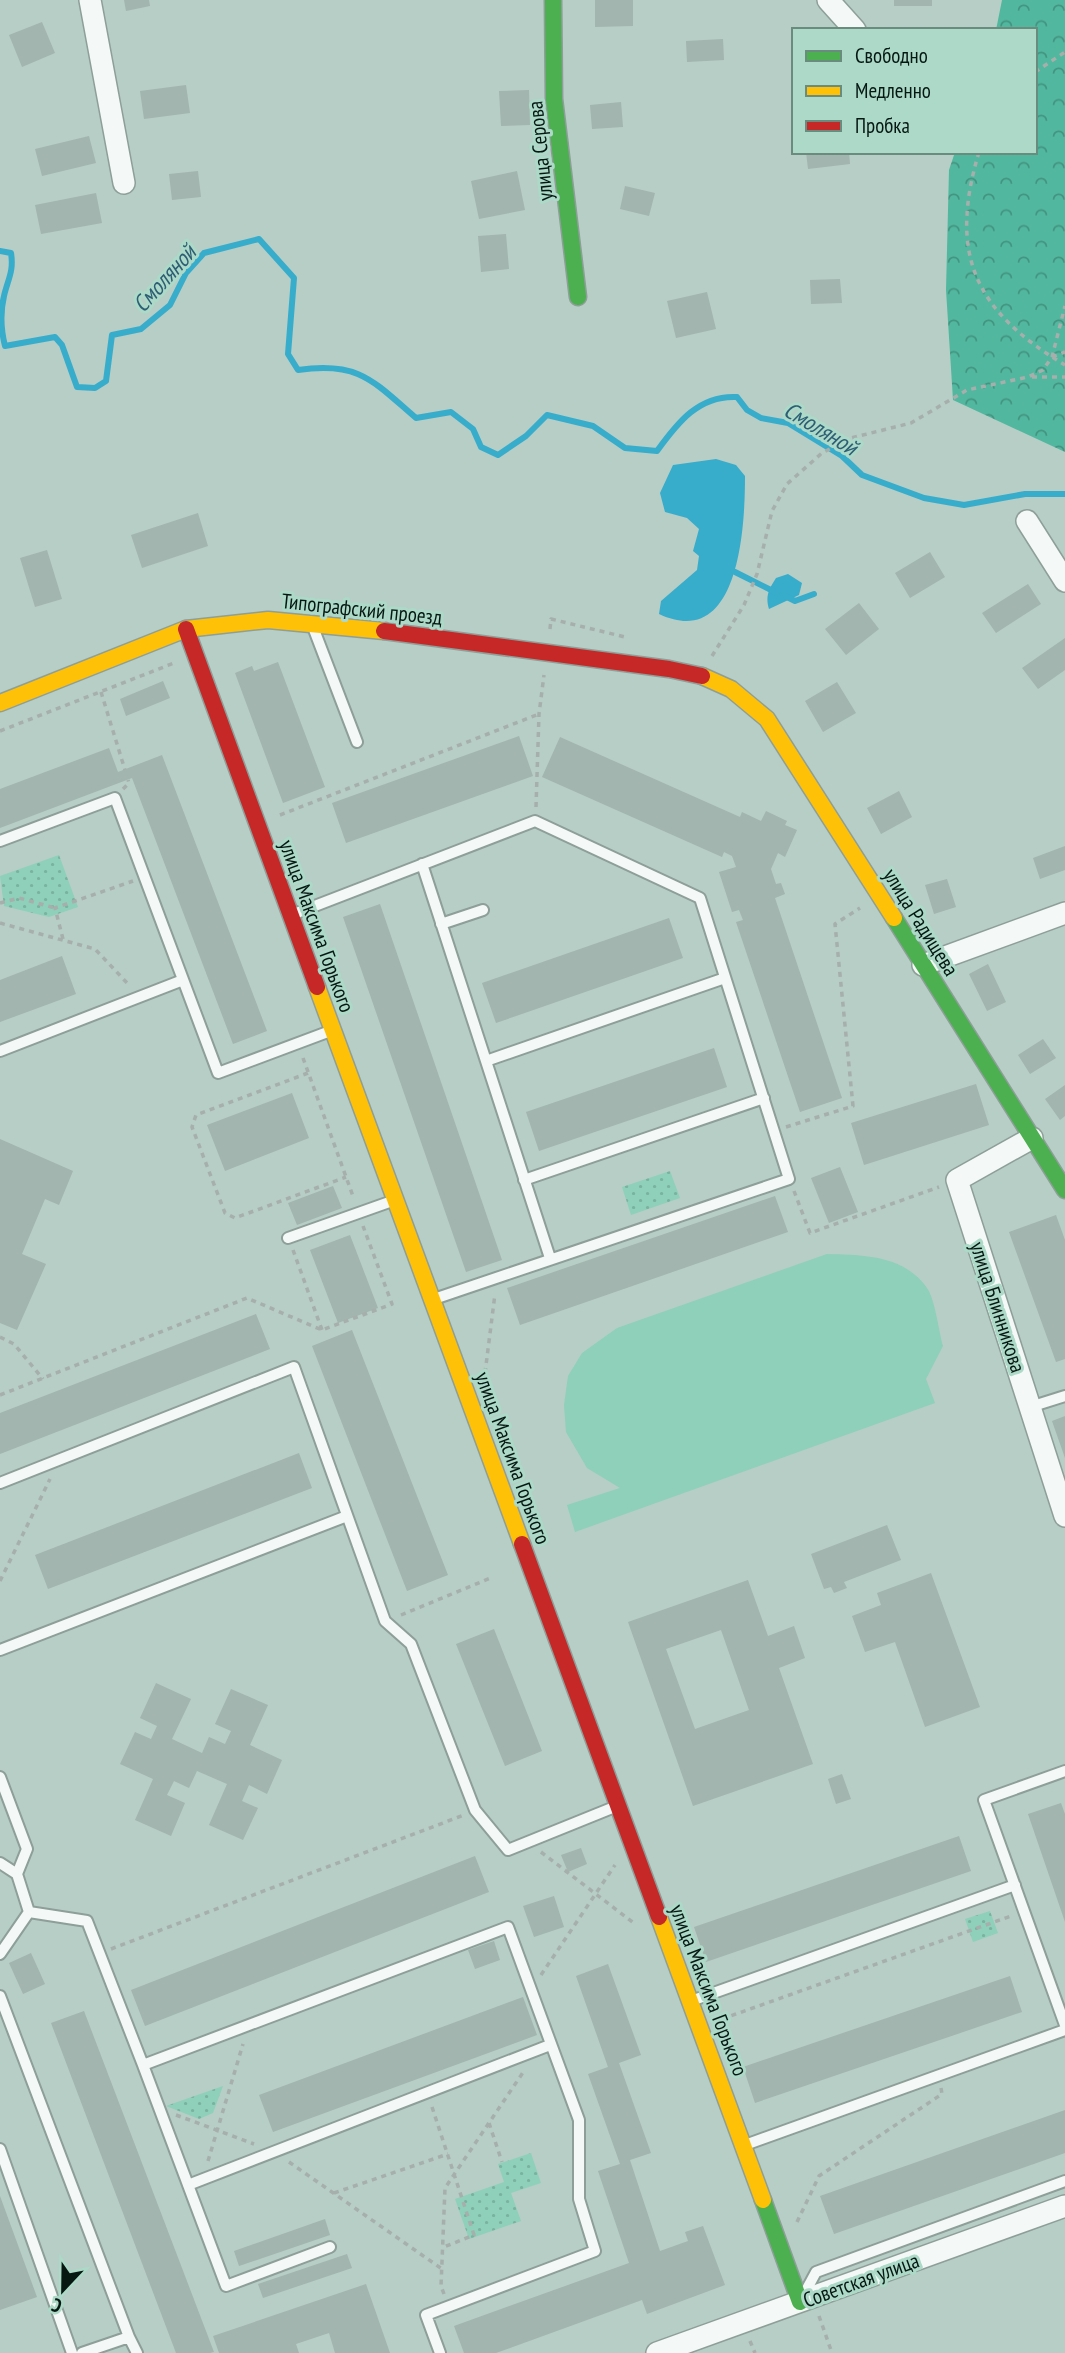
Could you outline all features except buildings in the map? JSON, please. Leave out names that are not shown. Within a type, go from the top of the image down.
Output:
[{"type":"street","points":[[90,0],[124,183]]},
{"type":"street","name":"улица Серова","points":[[553,0],[554,99],[578,297]]},
{"type":"street","points":[[828,0],[853,28]]},
{"type":"street","points":[[1027,521],[1065,581]]},
{"type":"street","name":"Типографский проезд","points":[[0,703],[186,629],[268,620],[669,669],[707,677],[730,687]]},
{"type":"street","name":"улица Максима Горького","points":[[186,629],[800,2302]]},
{"type":"street","name":"улица Радищева","points":[[730,687],[754,704],[778,733],[1065,1190]]},
{"type":"street","points":[[923,965],[1065,913]]},
{"type":"street","points":[[957,1180],[1032,1138]]},
{"type":"street","name":"улица Блинникова","points":[[957,1180],[1065,1516]]},
{"type":"street","name":"Советская улица","points":[[657,2353],[1065,2206]]},
{"type":"lane","points":[[312,624],[357,742]]},
{"type":"lane","points":[[0,841],[115,798],[218,1073],[333,1030]]},
{"type":"lane","points":[[291,915],[535,821],[700,898],[789,1180],[550,1258],[432,1300]]},
{"type":"lane","points":[[422,864],[550,1258]]},
{"type":"lane","points":[[442,924],[483,910]]},
{"type":"lane","points":[[486,1060],[725,978]]},
{"type":"lane","points":[[0,1051],[183,980]]},
{"type":"lane","points":[[524,1180],[764,1098]]},
{"type":"lane","points":[[288,1238],[395,1200]]},
{"type":"lane","points":[[0,1483],[293,1367],[385,1621],[411,1644],[475,1810],[508,1850],[617,1806]]},
{"type":"lane","points":[[1030,1407],[1065,1396]]},
{"type":"lane","points":[[0,1650],[347,1516]]},
{"type":"lane","points":[[744,2145],[1065,2028],[984,1800],[1065,1771]]},
{"type":"lane","points":[[0,1777],[27,1849],[17,1874],[29,1912]]},
{"type":"lane","points":[[0,1863],[17,1874]]},
{"type":"lane","points":[[691,2002],[1015,1885]]},
{"type":"lane","points":[[29,1912],[87,1921],[226,2286],[330,2247]]},
{"type":"lane","points":[[0,1954],[29,1912]]},
{"type":"lane","points":[[143,2065],[508,1927],[530,1991],[545,2047],[579,2120],[579,2199],[595,2251],[426,2315],[440,2353]]},
{"type":"lane","points":[[0,1996],[137,2353]]},
{"type":"lane","points":[[188,2185],[545,2047]]},
{"type":"lane","points":[[0,2149],[72,2353]]},
{"type":"lane","points":[[800,2302],[816,2272],[1065,2181]]},
{"type":"lane","points":[[82,2353],[129,2337]]},
{"type":"path","points":[[1037,71],[1065,52]]},
{"type":"path","points":[[978,154],[970,183],[968,211],[970,258],[978,284],[992,306],[1020,334],[1065,365]]},
{"type":"path","points":[[1028,377],[1043,370],[1052,357],[1065,306]]},
{"type":"path","points":[[1052,357],[1065,352]]},
{"type":"path","points":[[710,659],[748,595],[757,574],[772,511],[787,484],[822,453],[851,439],[911,423],[967,390],[1028,377],[1065,377]]},
{"type":"path","points":[[0,731],[175,663]]},
{"type":"path","points":[[101,692],[125,770]]},
{"type":"path","points":[[257,823],[539,714],[535,821]]},
{"type":"path","points":[[0,902],[19,898],[55,908],[145,877]]},
{"type":"path","points":[[774,1131],[853,1106],[835,924],[879,895]]},
{"type":"path","points":[[55,908],[63,940]]},
{"type":"path","points":[[0,923],[95,949],[140,997]]},
{"type":"path","points":[[0,1395],[247,1298],[322,1330],[392,1304],[297,1043]]},
{"type":"path","points":[[308,1073],[196,1115],[192,1127],[225,1213],[235,1217],[346,1177]]},
{"type":"path","points":[[789,1180],[810,1233],[957,1180]]},
{"type":"path","points":[[288,1238],[322,1330]]},
{"type":"path","points":[[485,1377],[496,1304],[494,1278]]},
{"type":"path","points":[[0,1337],[13,1343],[43,1378]]},
{"type":"path","points":[[0,1581],[60,1460]]},
{"type":"path","points":[[385,1621],[493,1577]]},
{"type":"path","points":[[99,1953],[475,1810]]},
{"type":"path","points":[[529,1842],[636,1925]]},
{"type":"path","points":[[530,1991],[619,1858]]},
{"type":"path","points":[[716,2021],[1024,1912]]},
{"type":"path","points":[[202,2179],[249,2025]]},
{"type":"path","points":[[448,2307],[441,2286],[445,2188],[545,2047]]},
{"type":"path","points":[[792,2232],[819,2176],[942,2094],[937,2076]]},
{"type":"path","points":[[427,2092],[474,2235],[443,2247]]},
{"type":"path","points":[[159,2108],[274,2151],[442,2269]]},
{"type":"path","points":[[489,2123],[502,2162]]},
{"type":"path","points":[[334,2193],[448,2154]]},
{"type":"path","points":[[819,2316],[832,2353]]},
{"type":"path","points":[[750,2340],[755,2353]]},
{"type":"green space","points":[[1002,0],[1065,0],[1065,452],[953,400],[946,290],[949,170],[954,154],[1037,154],[1037,28],[996,28]]},
{"type":"green space","points":[[59,855],[78,907],[49,917],[4,906],[0,876]]},
{"type":"green space","points":[[670,1171],[680,1198],[631,1215],[622,1187]]},
{"type":"green space","points":[[827,1254],[868,1256],[895,1263],[918,1277],[927,1288],[935,1307],[943,1346],[926,1379],[935,1403],[575,1532],[567,1505],[620,1488],[587,1468],[566,1432],[564,1405],[568,1376],[582,1353],[617,1328]]},
{"type":"green space","points":[[990,1911],[998,1933],[973,1942],[965,1919]]},
{"type":"green space","points":[[223,2086],[213,2113],[199,2119],[166,2106]]},
{"type":"green space","points":[[531,2153],[541,2183],[511,2193],[521,2221],[469,2239],[455,2199],[504,2182],[498,2164]]},
{"type":"water","points":[[716,459],[736,465],[745,476],[743,524],[732,578],[722,600],[707,615],[686,621],[659,614],[661,601],[697,570],[699,556],[693,551],[699,529],[687,518],[665,512],[660,493],[673,465]]},
{"type":"water","points":[[788,574],[802,583],[799,595],[769,609],[768,596],[771,586],[776,578]]},
{"type":"waterway","name":"Смоляной","points":[[0,251],[11,253],[12,259],[2,309],[5,346],[55,337],[62,345],[77,387],[95,388],[106,381],[112,335],[141,329],[170,305],[186,273],[204,253],[259,239],[294,278],[288,354],[298,370],[336,368],[351,371],[376,384],[416,418],[451,412],[473,429],[481,447],[498,455],[526,436],[547,415],[593,426],[625,448],[657,451],[691,412],[711,401],[737,397],[747,410],[761,418],[788,423],[842,456],[862,475],[924,498],[964,505],[1025,494],[1065,494]]},
{"type":"waterway","points":[[735,572],[777,593]]},
{"type":"waterway","points":[[787,597],[795,601],[814,594]]},
{"type":"traffic: fast","points":[[553,0],[554,99],[578,297]]},
{"type":"traffic: fast","points":[[894,918],[1065,1190]]},
{"type":"traffic: fast","points":[[763,2200],[800,2302]]},
{"type":"traffic: slow","points":[[0,703],[186,629],[268,620],[384,631]]},
{"type":"traffic: slow","points":[[702,676],[731,689],[767,719],[894,918]]},
{"type":"traffic: slow","points":[[317,987],[522,1544]]},
{"type":"traffic: slow","points":[[659,1917],[763,2200]]},
{"type":"traffic: jam","points":[[186,629],[317,987]]},
{"type":"traffic: jam","points":[[384,631],[669,669],[702,676]]},
{"type":"traffic: jam","points":[[522,1544],[659,1917]]}]
